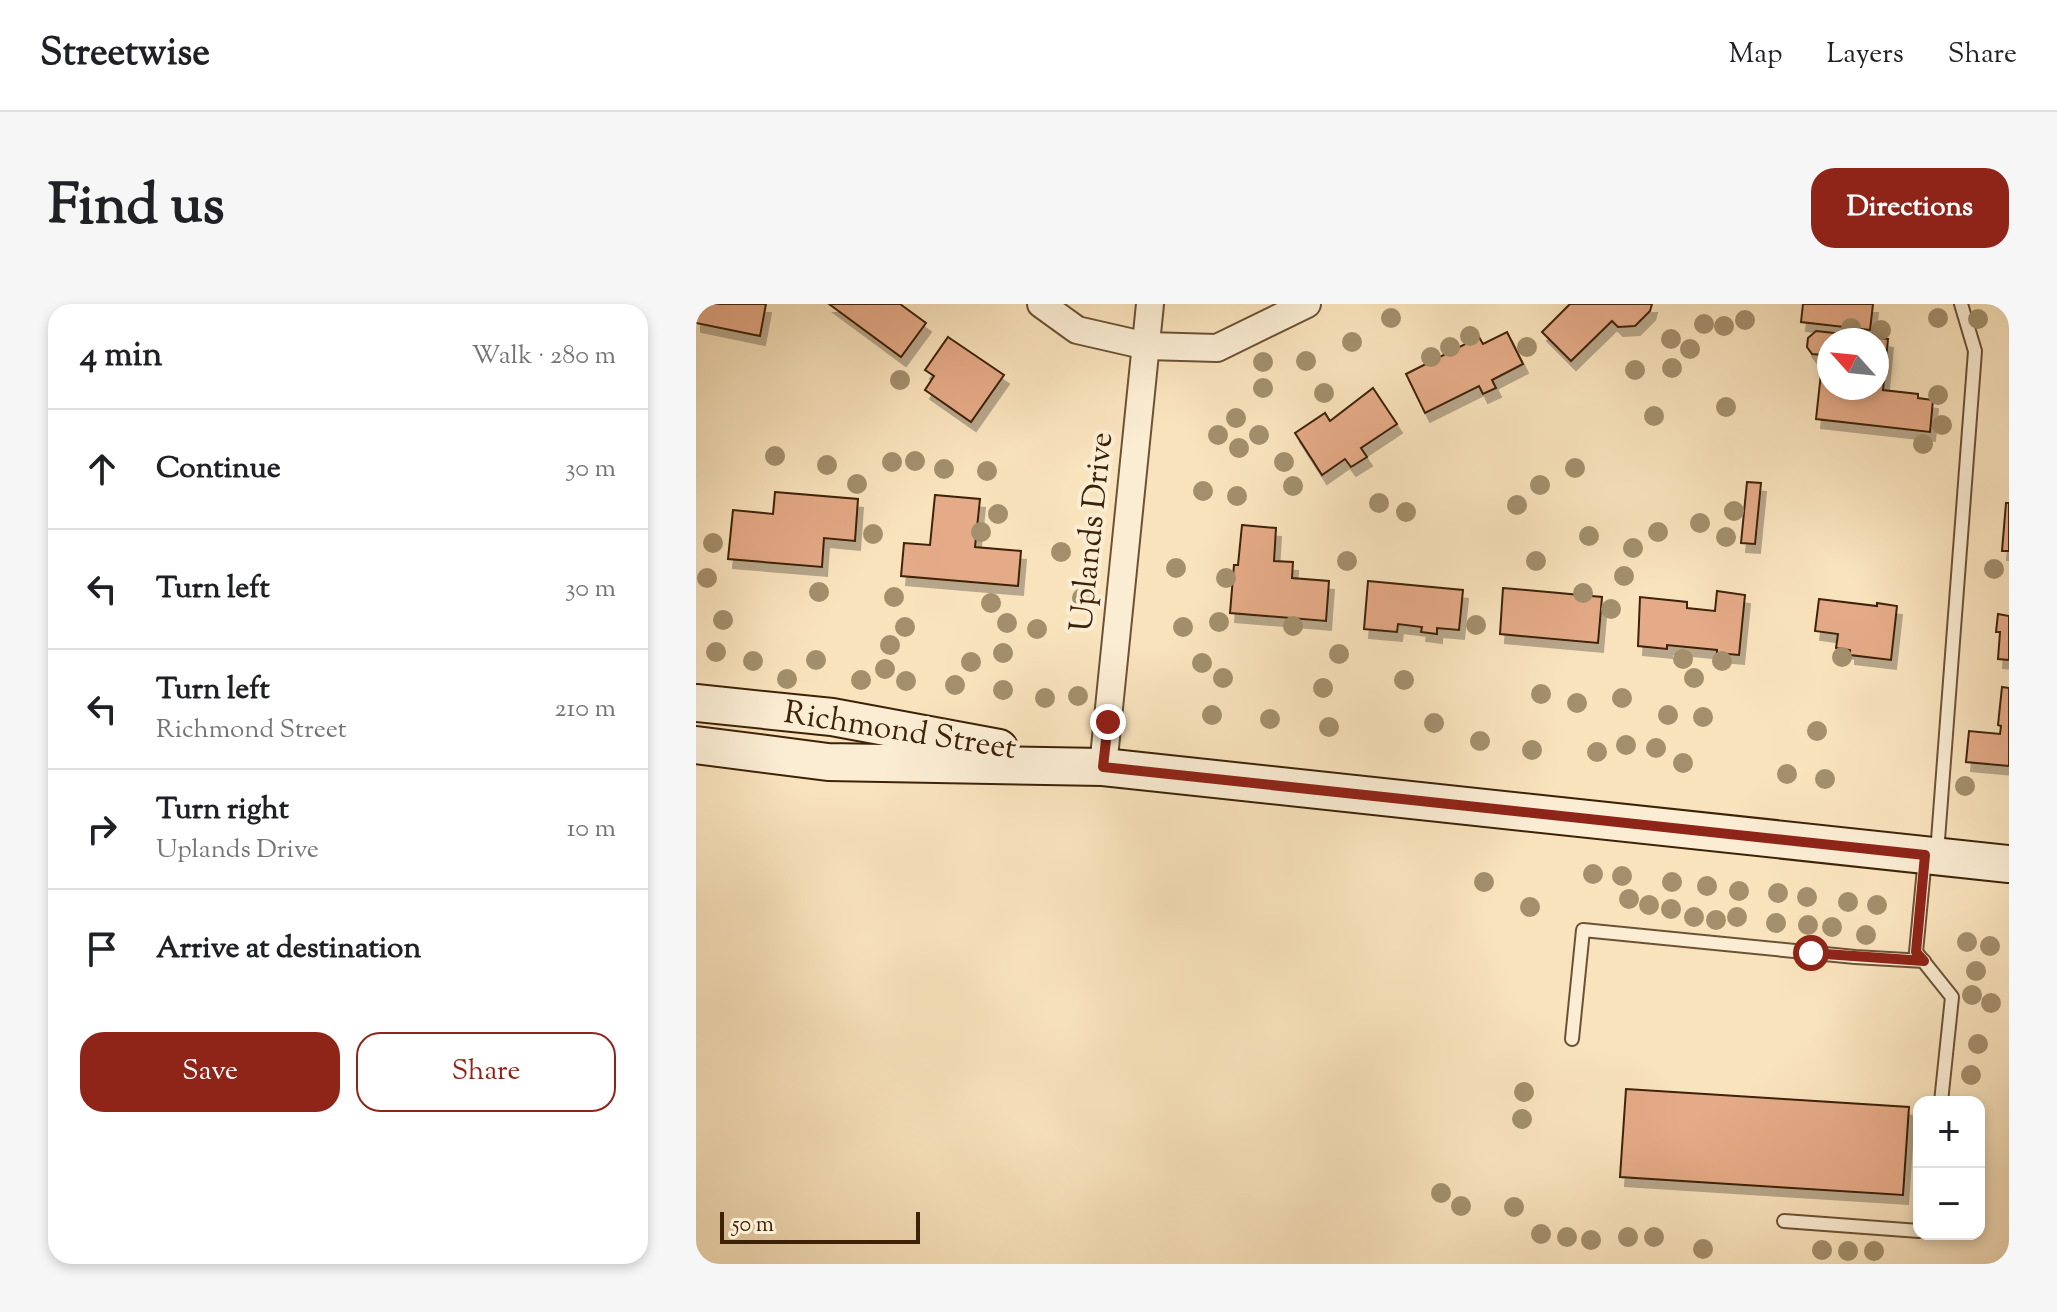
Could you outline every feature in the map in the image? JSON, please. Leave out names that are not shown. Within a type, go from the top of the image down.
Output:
[{"type":"main road","name":"Richmond Street","points":[[696,703],[832,717],[1103,767],[2009,864]]},
{"type":"main road","name":"Richmond Street","points":[[696,745],[828,762],[1103,767]]},
{"type":"street","points":[[1041,304],[1077,330],[1147,346],[1217,348],[1307,304]]},
{"type":"street","name":"Uplands Drive","points":[[1103,767],[1150,304]]},
{"type":"lane","points":[[1942,1096],[1952,997],[1916,952],[1931,856],[1975,351],[1961,304]]},
{"type":"lane","points":[[1572,1039],[1583,930],[1924,961]]},
{"type":"lane","points":[[1784,1221],[1913,1231]]},
{"type":"building","points":[[696,304],[766,304],[760,336],[696,323]]},
{"type":"building","points":[[829,304],[900,304],[926,323],[901,357]]},
{"type":"building","points":[[1570,304],[1652,304],[1650,311],[1635,326],[1618,327],[1612,321],[1571,361],[1542,332]]},
{"type":"building","points":[[1803,304],[1873,304],[1870,328],[1801,322]]},
{"type":"building","points":[[1817,331],[1817,354],[1812,354],[1807,347],[1808,338]]},
{"type":"building","points":[[1507,332],[1523,364],[1492,380],[1496,388],[1483,394],[1479,386],[1425,413],[1406,374],[1479,337],[1483,344]]},
{"type":"building","points":[[948,337],[1004,375],[971,422],[925,390],[934,376],[925,370]]},
{"type":"building","points":[[1373,388],[1397,424],[1361,448],[1367,457],[1351,467],[1345,459],[1322,475],[1295,433],[1325,413],[1330,421]]},
{"type":"building","points":[[1889,391],[1918,394],[1918,398],[1933,400],[1930,432],[1816,419],[1818,400],[1889,400]]},
{"type":"building","points":[[1747,482],[1761,483],[1755,544],[1741,543]]},
{"type":"building","points":[[775,492],[858,499],[855,541],[824,538],[822,567],[728,559],[733,510],[773,514]]},
{"type":"building","points":[[935,495],[980,499],[975,547],[1021,551],[1018,586],[901,576],[904,543],[930,545]]},
{"type":"building","points":[[2006,503],[2009,503],[2009,551],[2002,551]]},
{"type":"building","points":[[1242,525],[1276,528],[1274,561],[1293,562],[1292,578],[1329,581],[1326,621],[1230,613],[1234,565],[1238,565]]},
{"type":"building","points":[[1368,581],[1463,590],[1459,630],[1437,628],[1437,634],[1421,632],[1422,627],[1398,624],[1397,632],[1364,629]]},
{"type":"building","points":[[1503,588],[1602,597],[1598,643],[1500,634]]},
{"type":"building","points":[[1717,591],[1745,595],[1739,655],[1667,645],[1667,649],[1638,646],[1640,597],[1687,602],[1687,608],[1715,611]]},
{"type":"building","points":[[1819,599],[1897,606],[1891,660],[1850,655],[1850,650],[1836,648],[1838,634],[1815,631]]},
{"type":"building","points":[[1998,614],[2009,616],[2009,660],[1998,659]]},
{"type":"building","points":[[2002,687],[2009,688],[2009,766],[1966,762],[1969,731],[2000,734]]},
{"type":"building","points":[[1626,1089],[1909,1107],[1903,1195],[1620,1177]]},
{"type":"route","points":[[1108,722],[1103,767],[1925,855],[1916,952],[1924,961],[1811,953]]}]
